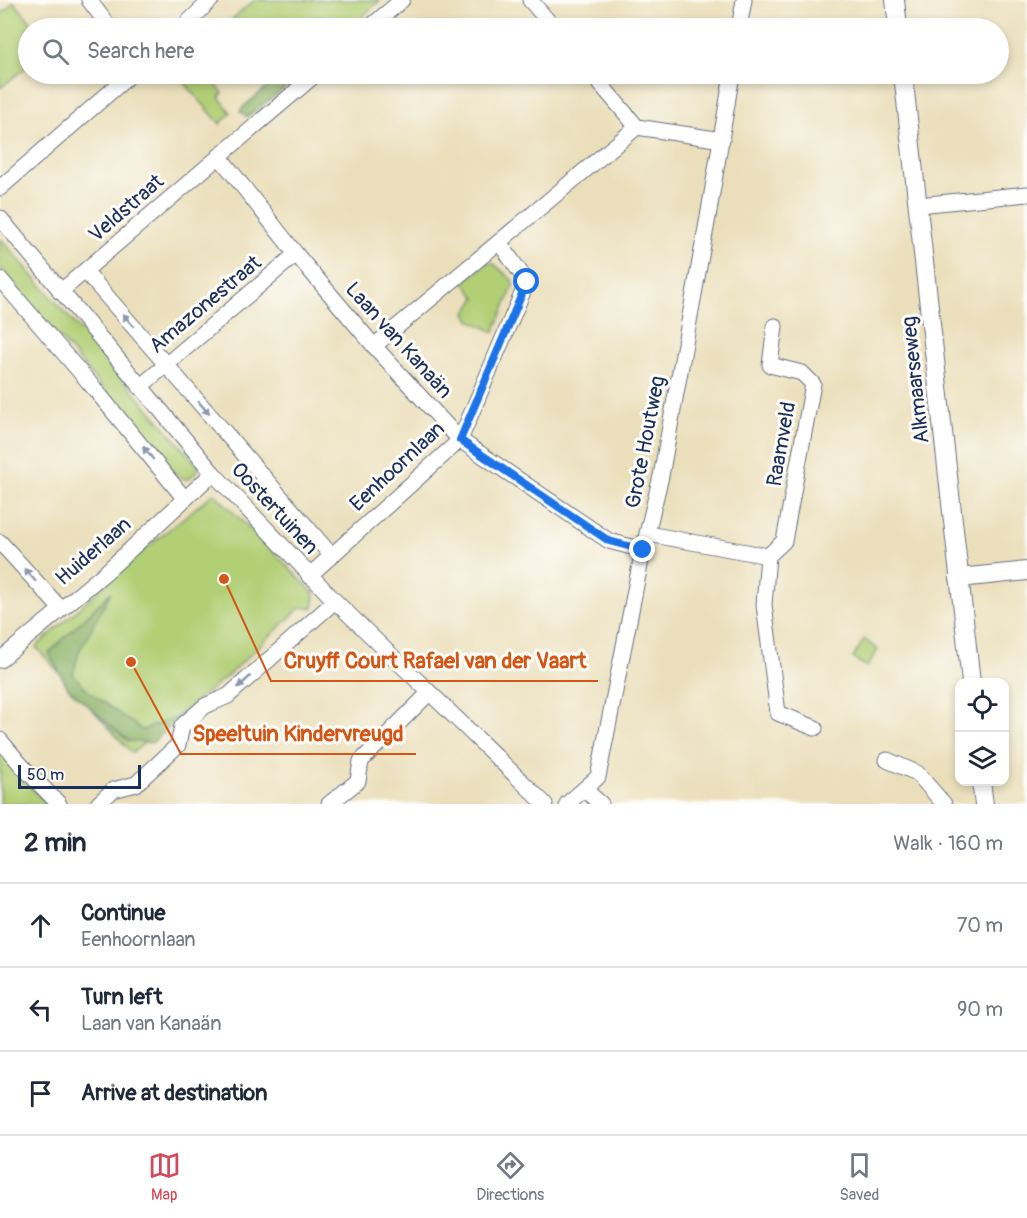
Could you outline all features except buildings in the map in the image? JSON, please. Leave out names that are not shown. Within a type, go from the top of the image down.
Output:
[{"type":"street","points":[[89,0],[102,18]]},
{"type":"street","points":[[192,18],[211,0]]},
{"type":"street","points":[[381,18],[402,0]]},
{"type":"street","points":[[530,0],[545,18]]},
{"type":"street","points":[[741,18],[744,0]]},
{"type":"street","points":[[895,0],[897,18]]},
{"type":"street","points":[[0,188],[120,84]]},
{"type":"street","name":"Veldstraat","points":[[60,292],[304,84]]},
{"type":"street","points":[[600,84],[637,127],[722,140]]},
{"type":"street","name":"Grote Houtweg","points":[[567,804],[598,777],[643,550],[661,476],[730,84]]},
{"type":"street","name":"Alkmaarseweg","points":[[904,84],[970,678]]},
{"type":"street","points":[[374,346],[637,127]]},
{"type":"street","name":"Laan van Kanaän","points":[[219,156],[296,254],[374,346],[460,440],[609,541],[643,550]]},
{"type":"street","points":[[919,205],[1027,194]]},
{"type":"street","name":"Oostertuinen","points":[[0,218],[213,473],[334,601],[545,804]]},
{"type":"street","name":"Eenhoornlaan","points":[[309,576],[460,440],[527,282],[499,242]]},
{"type":"street","name":"Amazonestraat","points":[[140,387],[296,254]]},
{"type":"street","name":"Oostertuinen","points":[[85,271],[332,556]]},
{"type":"street","points":[[0,279],[185,499]]},
{"type":"street","name":"Raamveld","points":[[768,556],[784,541],[813,384],[802,373],[770,365],[775,326]]},
{"type":"street","name":"Huiderlaan","points":[[0,660],[106,572],[213,473]]},
{"type":"street","points":[[648,534],[768,556],[764,605],[778,714],[815,728]]},
{"type":"street","points":[[0,542],[60,608]]},
{"type":"street","points":[[959,578],[1027,571]]},
{"type":"street","points":[[98,804],[112,790],[136,784],[178,745],[182,726],[205,706],[228,696],[334,601]]},
{"type":"street","points":[[329,804],[358,781],[361,761],[429,693]]},
{"type":"street","points":[[0,740],[59,804]]},
{"type":"street","points":[[887,760],[917,773],[944,804]]},
{"type":"street","points":[[982,786],[984,804]]},
{"type":"street","points":[[585,790],[601,804]]},
{"type":"green space","points":[[255,0],[380,0],[361,18],[233,18]]},
{"type":"green space","points":[[14,2],[28,18],[18,18],[18,74],[0,88],[0,16]]},
{"type":"green space","points":[[186,84],[215,84],[223,93],[219,97],[231,113],[220,124]]},
{"type":"green space","points":[[271,84],[290,84],[247,117],[240,111]]},
{"type":"green space","points":[[0,238],[200,468],[188,480],[177,476],[0,267]]},
{"type":"green space","points":[[486,263],[493,263],[512,280],[513,287],[494,332],[470,320],[466,313],[476,298],[464,282]]},
{"type":"green space","points":[[214,493],[312,591],[315,596],[313,608],[300,608],[227,676],[132,753],[36,647],[139,554]]},
{"type":"green space","points":[[111,592],[79,652],[73,674],[88,691],[142,730],[183,715],[152,743],[128,741],[68,688],[49,653]]},
{"type":"green space","points":[[864,639],[878,650],[867,667],[853,658]]},
{"type":"green space","points":[[0,751],[46,804],[0,804]]},
{"type":"place","name":"Cruyff Court Rafael van der Vaart","points":[[224,579]]},
{"type":"place","name":"Speeltuin Kindervreugd","points":[[131,662]]},
{"type":"route","points":[[527,282],[460,440],[609,541],[643,550]]}]
